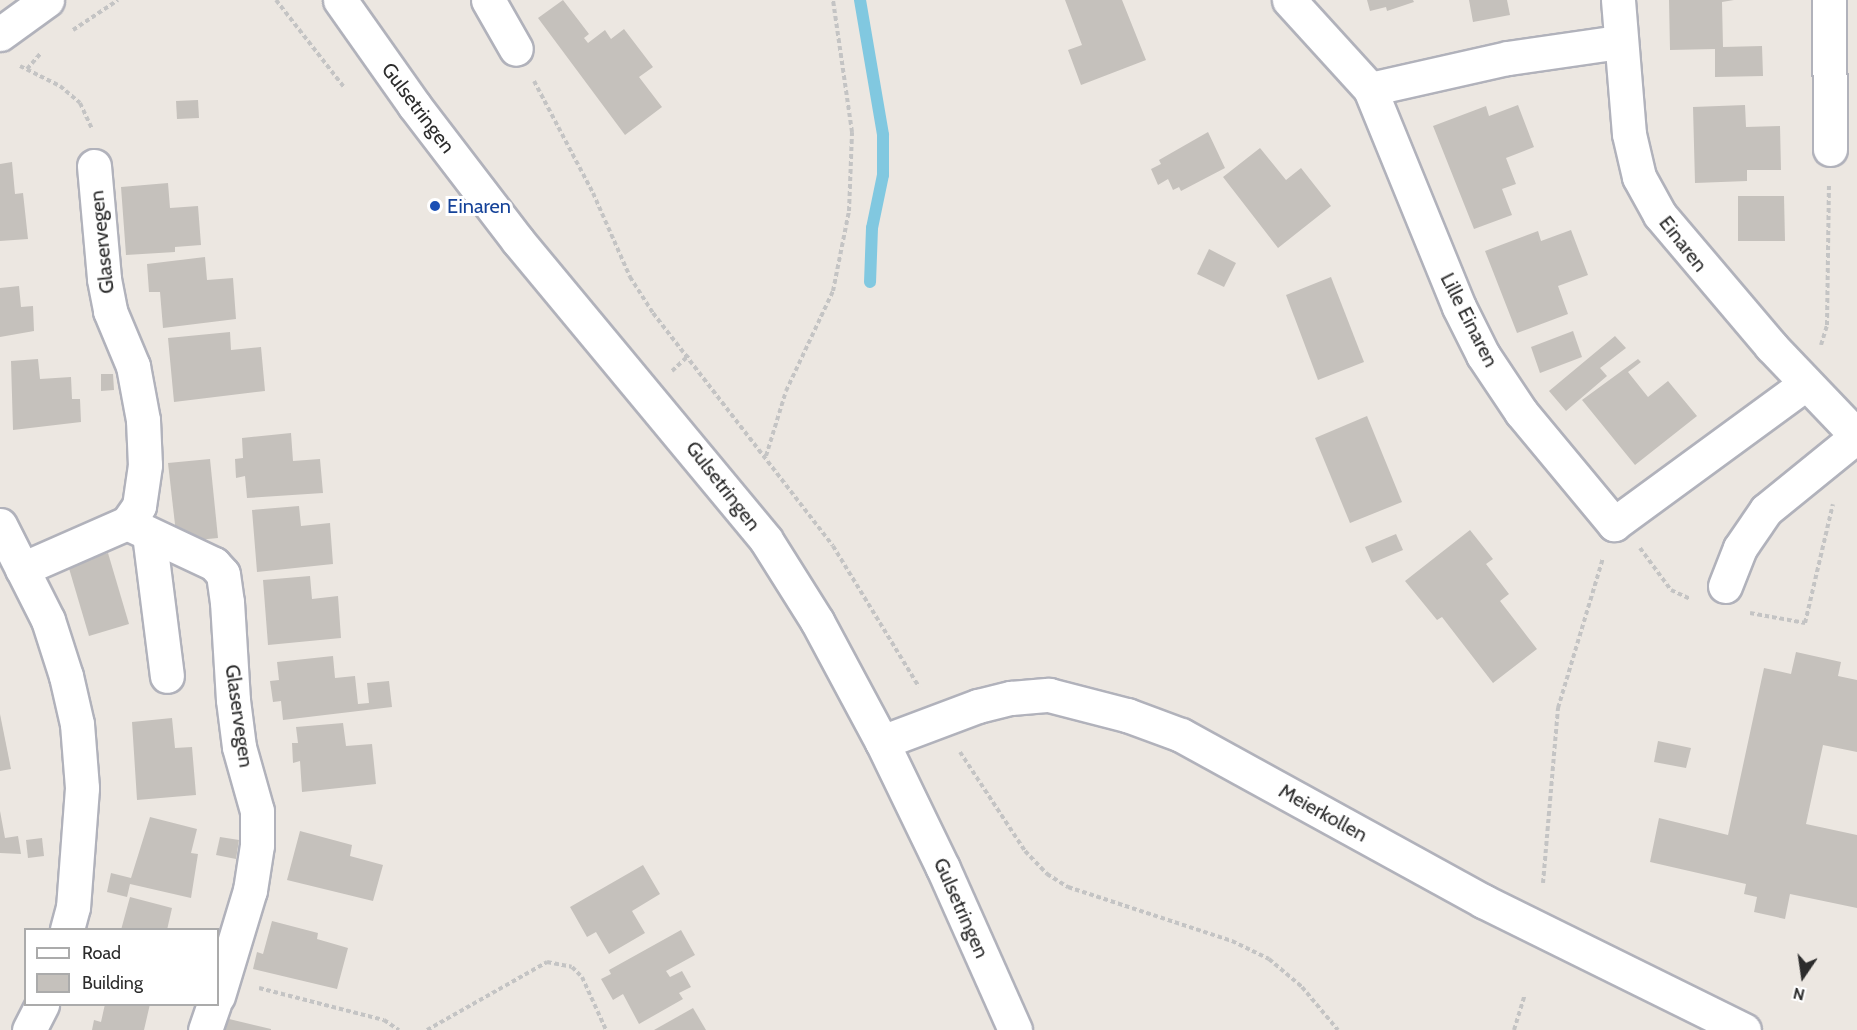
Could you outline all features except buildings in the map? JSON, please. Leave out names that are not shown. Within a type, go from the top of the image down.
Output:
[{"type":"street","points":[[4,48],[47,0]]},
{"type":"street","name":"Gulsetringen","points":[[339,0],[414,105],[518,241],[765,540],[817,621],[882,742],[943,868],[1015,1030]]},
{"type":"street","points":[[488,0],[516,49]]},
{"type":"street","name":"Lille Einaren","points":[[1289,0],[1370,89],[1454,296],[1483,355],[1521,412],[1614,524]]},
{"type":"street","name":"Einaren","points":[[1618,0],[1619,42],[1629,134],[1639,177],[1660,215],[1694,260],[1801,380],[1857,436]]},
{"type":"street","points":[[1829,0],[1830,149]]},
{"type":"street","points":[[1370,89],[1508,58],[1619,42]]},
{"type":"street","name":"Glaservegen","points":[[94,166],[104,279],[110,311],[133,366],[143,420],[145,465],[138,528],[214,564],[223,574],[239,747],[257,811],[250,890],[219,993]]},
{"type":"street","points":[[1614,524],[1801,380]]},
{"type":"street","points":[[1725,586],[1740,548],[1766,510],[1857,436]]},
{"type":"street","points":[[0,525],[48,620],[66,676],[77,724],[82,788],[73,907],[68,928]]},
{"type":"street","points":[[22,569],[138,528],[166,676]]},
{"type":"street","name":"Meierkollen","points":[[882,742],[978,706],[1011,698],[1049,695],[1127,715],[1181,735],[1482,901],[1744,1030]]},
{"type":"street","points":[[29,1030],[41,1006]]},
{"type":"street","name":"Glaservegen","points":[[205,1030],[214,1006]]},
{"type":"path","points":[[276,0],[344,87]]},
{"type":"path","points":[[766,456],[786,391],[833,291],[849,211],[852,132],[833,0]]},
{"type":"path","points":[[4,48],[60,86],[80,103],[92,125],[94,166]]},
{"type":"path","points":[[516,49],[561,128],[630,277],[653,313],[689,355],[833,546],[911,674]]},
{"type":"path","points":[[1801,380],[1814,361],[1827,325],[1830,149]]},
{"type":"path","points":[[668,375],[689,355]]},
{"type":"path","points":[[1543,884],[1558,708],[1614,524]]},
{"type":"path","points":[[968,764],[1025,851],[1047,874],[1068,886],[1232,940],[1269,959],[1302,987],[1338,1030]]},
{"type":"path","points":[[426,1030],[547,962],[572,967],[582,977],[606,1030]]},
{"type":"path","points":[[219,993],[384,1020],[399,1030]]},
{"type":"path","points":[[1514,1030],[1525,995]]},
{"type":"waterway","points":[[860,0],[883,135],[883,175],[872,228],[870,282]]},
{"type":"place","name":"Einaren","points":[[435,206]]}]
